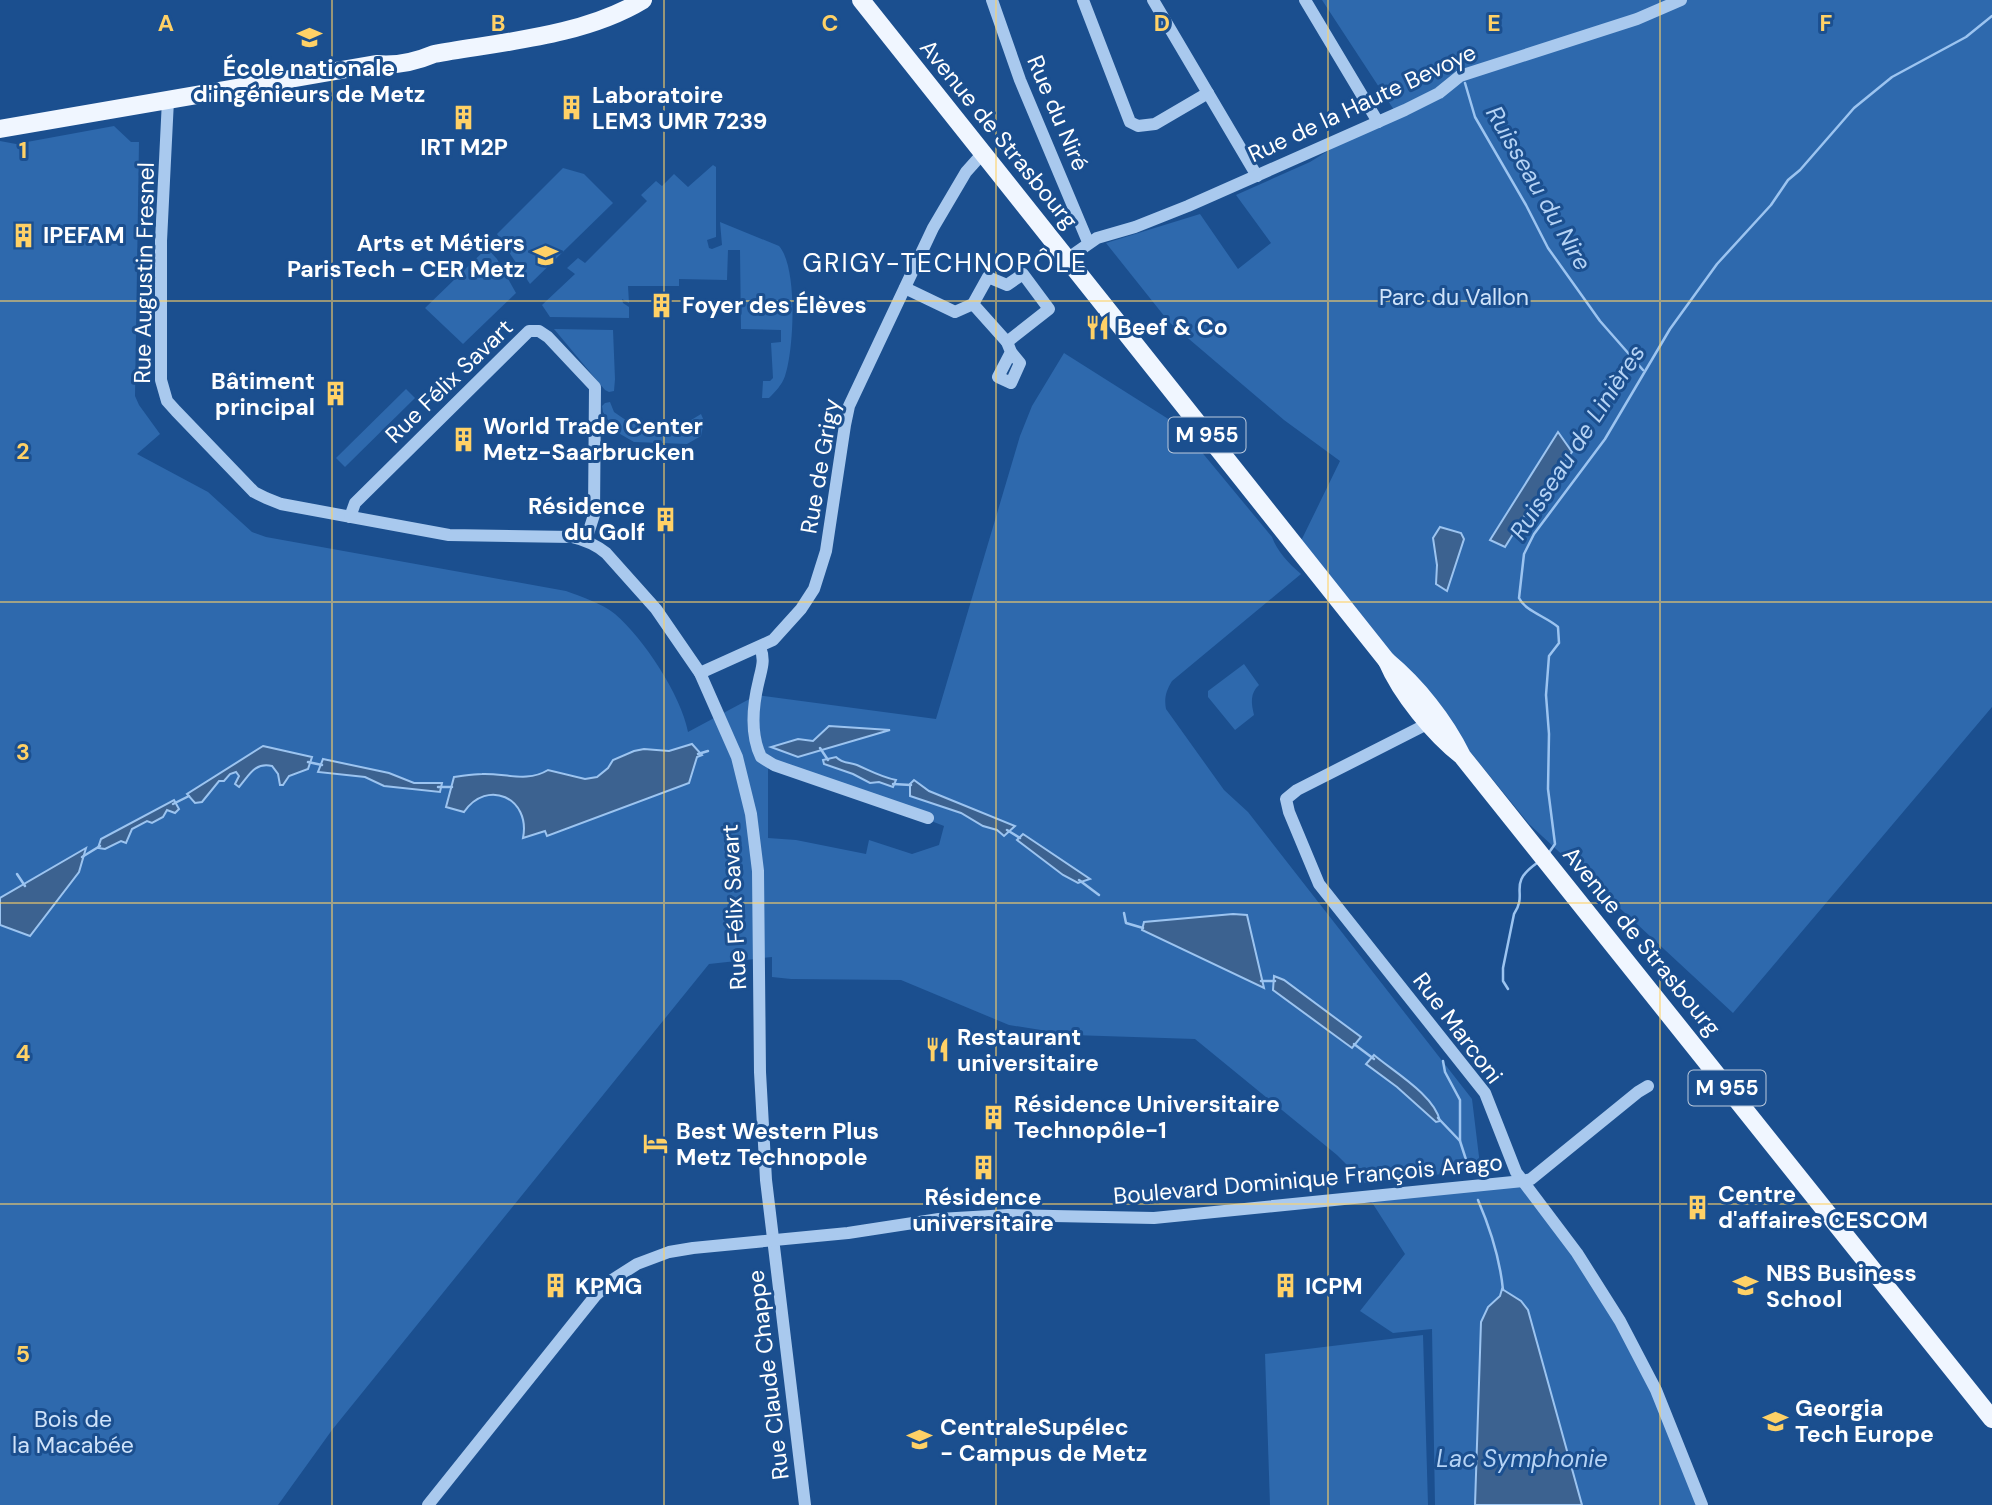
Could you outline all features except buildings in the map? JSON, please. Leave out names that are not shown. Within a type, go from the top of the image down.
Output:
[{"type":"main road","points":[[0,129],[376,64],[388,58],[418,52],[433,54],[588,24],[619,13],[642,0]]},
{"type":"main road","name":"Avenue de Strasbourg","points":[[861,0],[1387,661],[1424,700],[1453,737],[1462,756]]},
{"type":"main road","name":"Avenue de Strasbourg","points":[[1387,661],[1395,680],[1429,723],[1446,743],[1462,756],[1992,1419]]},
{"type":"street","name":"Rue du Niré","points":[[992,0],[1020,80],[1088,242]]},
{"type":"street","points":[[1083,0],[1130,121],[1138,126],[1156,124],[1208,93]]},
{"type":"street","points":[[1153,0],[1256,176]]},
{"type":"street","points":[[1305,0],[1377,122]]},
{"type":"street","name":"Rue de la Haute Bevoye","points":[[1067,259],[1088,242],[1161,217],[1377,122],[1439,93],[1460,76],[1637,19],[1681,0]]},
{"type":"street","name":"Rue Augustin Fresnel","points":[[168,100],[161,241],[162,391],[167,401],[189,426],[254,492],[281,504],[449,536],[586,540]]},
{"type":"street","name":"Rue de Grigy","points":[[700,673],[760,647],[779,635],[814,589],[827,551],[849,406],[933,228],[965,172],[983,153]]},
{"type":"street","points":[[905,288],[956,312],[973,304],[988,277],[1007,285],[1023,274],[1049,309],[1009,347],[973,304]]},
{"type":"street","name":"Rue Félix Savart","points":[[350,517],[355,503],[529,331],[539,331],[548,337],[595,387],[594,515],[586,540],[606,553],[656,609],[700,673],[725,724],[737,757],[751,814],[758,871],[762,1128],[773,1241]]},
{"type":"street","points":[[760,647],[764,665],[759,681],[754,740],[761,757],[774,765],[929,818]]},
{"type":"street","name":"Rue Marconi","points":[[1429,723],[1297,790],[1286,799],[1289,812],[1319,884],[1485,1093],[1516,1172],[1577,1252],[1620,1321],[1656,1390],[1702,1505]]},
{"type":"street","name":"Boulevard Dominique François Arago","points":[[428,1505],[587,1305],[612,1280],[638,1264],[669,1252],[848,1233],[939,1219],[1007,1215],[1154,1218],[1523,1181],[1531,1179],[1648,1086]]},
{"type":"street","name":"Rue Claude Chappe","points":[[773,1241],[805,1505]]},
{"type":"green space","name":"Parc du Vallon","points":[[1322,0],[1992,0],[1992,707],[1733,1013],[1529,824],[1300,543],[1340,461],[1284,420],[1169,322],[1106,243],[1200,214],[1238,269],[1271,243],[1236,195],[1310,162],[1394,110]]},
{"type":"green space","name":"Bois de la Macabée","points":[[114,126],[131,142],[139,142],[135,396],[160,434],[137,454],[208,492],[252,532],[266,537],[566,591],[598,603],[615,614],[649,653],[678,701],[688,732],[757,695],[936,719],[1020,436],[1032,406],[1064,353],[1181,427],[1272,537],[1284,557],[1301,574],[1172,681],[1166,695],[1166,709],[1224,790],[1248,812],[1472,1099],[1480,1165],[1459,1172],[1365,1183],[1337,1155],[1195,1039],[1072,1035],[1009,1025],[901,980],[772,977],[772,957],[709,964],[332,1430],[278,1505],[0,1505],[0,141],[16,144]],"holes":[[[768,766],[944,826],[939,845],[912,854],[869,840],[866,854],[796,840],[768,838]]]},
{"type":"green space","points":[[713,165],[716,167],[716,237],[707,240],[709,248],[722,245],[720,222],[779,246],[789,272],[792,290],[791,348],[785,376],[769,398],[762,398],[763,381],[773,378],[771,343],[781,342],[781,330],[741,329],[740,250],[728,250],[727,280],[679,279],[679,286],[628,286],[629,303],[622,299],[629,307],[629,318],[550,317],[542,305],[575,274],[567,268],[578,258],[585,263],[647,201],[641,195],[656,181],[662,186],[674,174],[688,187]]},
{"type":"green space","points":[[563,168],[584,174],[613,203],[530,284],[497,234]]},
{"type":"green space","points":[[487,248],[497,259],[516,293],[463,344],[425,308]]},
{"type":"green space","points":[[554,329],[613,330],[614,391],[605,390]]},
{"type":"green space","points":[[406,389],[415,398],[345,467],[336,458]]},
{"type":"green space","points":[[610,402],[614,412],[630,423],[683,425],[701,414],[704,421],[701,436],[687,444],[634,442],[615,431],[603,412],[602,406]]},
{"type":"green space","points":[[1244,664],[1259,685],[1252,698],[1254,715],[1235,730],[1208,697],[1208,691]]},
{"type":"green space","points":[[1523,1181],[1620,1321],[1702,1505],[1435,1505],[1432,1329],[1393,1333],[1360,1311],[1405,1254],[1365,1196]]},
{"type":"green space","points":[[1423,1335],[1428,1505],[1270,1505],[1265,1354]]},
{"type":"water","points":[[1558,432],[1572,452],[1505,547],[1490,540]]},
{"type":"water","points":[[1440,527],[1461,533],[1464,539],[1447,591],[1436,584],[1437,565],[1433,538]]},
{"type":"water","points":[[829,726],[890,730],[798,757],[771,747],[798,739],[813,741]]},
{"type":"water","points":[[692,744],[702,755],[697,757],[689,783],[547,836],[545,831],[523,838],[524,824],[520,812],[514,803],[505,797],[484,796],[473,802],[464,812],[446,807],[454,777],[482,774],[524,777],[548,770],[585,779],[597,777],[613,760],[634,751],[669,751]]},
{"type":"water","points":[[263,746],[312,757],[308,769],[289,776],[283,785],[280,785],[278,774],[272,766],[261,766],[239,787],[235,784],[239,776],[236,772],[230,774],[224,781],[219,781],[202,802],[195,803],[187,794]]},
{"type":"water","points":[[836,757],[896,780],[893,787],[879,782],[870,783],[824,764],[823,760]]},
{"type":"water","points":[[323,759],[389,773],[414,783],[442,783],[440,792],[384,786],[365,777],[318,772]]},
{"type":"water","points":[[914,780],[929,791],[1015,826],[1004,836],[961,813],[910,796],[910,784]]},
{"type":"water","points":[[174,800],[179,809],[175,813],[167,810],[163,817],[152,823],[147,821],[132,829],[126,843],[121,841],[105,849],[98,848],[101,839]]},
{"type":"water","points":[[1023,834],[1090,879],[1078,883],[1063,875],[1017,840]]},
{"type":"water","points":[[86,848],[79,872],[30,936],[0,925],[0,898]]},
{"type":"water","points":[[1247,915],[1264,988],[1142,930],[1144,922]]},
{"type":"water","points":[[1274,976],[1284,980],[1361,1037],[1352,1048],[1273,990]]},
{"type":"water","points":[[1374,1055],[1422,1093],[1440,1121],[1436,1122],[1366,1064]]},
{"type":"water","name":"Lac Symphonie","points":[[1502,1289],[1521,1301],[1528,1310],[1582,1505],[1475,1505],[1481,1322],[1488,1307],[1500,1296]]},
{"type":"waterway","name":"Ruisseau de Linières","points":[[1548,854],[1555,844],[1548,789],[1549,734],[1546,695],[1549,656],[1559,643],[1558,627],[1526,607],[1519,598],[1524,554],[1534,534],[1605,439],[1670,329],[1717,264],[1771,205],[1788,180],[1854,108],[1892,77],[1966,37],[1992,16]]},
{"type":"waterway","name":"Ruisseau du Nire","points":[[1465,83],[1475,117],[1548,248],[1600,321],[1643,370]]},
{"type":"waterway","points":[[820,748],[828,760]]},
{"type":"waterway","points":[[698,754],[708,751]]},
{"type":"waterway","points":[[308,762],[322,765]]},
{"type":"waterway","points":[[893,784],[911,785]]},
{"type":"waterway","points":[[438,787],[452,787]]},
{"type":"waterway","points":[[173,804],[189,796]]},
{"type":"waterway","points":[[1007,830],[1020,838]]},
{"type":"waterway","points":[[82,857],[100,846]]},
{"type":"waterway","name":"Ruisseau de Linières","points":[[1508,989],[1503,981],[1503,968],[1514,914],[1520,900],[1520,883],[1522,877],[1537,863]]},
{"type":"waterway","points":[[17,874],[25,886]]},
{"type":"waterway","points":[[1079,880],[1099,895]]},
{"type":"waterway","points":[[1124,913],[1126,923],[1143,928]]},
{"type":"waterway","points":[[1261,981],[1275,981]]},
{"type":"waterway","points":[[1354,1044],[1374,1059]]},
{"type":"waterway","name":"Ruisseau de Linières","points":[[1443,1061],[1445,1072],[1460,1100],[1460,1141]]},
{"type":"waterway","name":"Ruisseau de Linières","points":[[1438,1118],[1460,1141],[1470,1172]]},
{"type":"waterway","points":[[1478,1200],[1494,1244],[1503,1290]]},
{"type":"place","name":"École nationale d'ingénieurs de Metz","points":[[309,38]]},
{"type":"place","name":"Laboratoire LEM3 UMR 7239","points":[[572,108]]},
{"type":"place","name":"IRT M2P","points":[[464,117]]},
{"type":"place","name":"IPEFAM","points":[[23,235]]},
{"type":"place","name":"Arts et Métiers ParisTech - CER Metz","points":[[545,256]]},
{"type":"place","name":"Foyer des Élèves","points":[[662,305]]},
{"type":"place","name":"Beef & Co","points":[[1097,327]]},
{"type":"place","name":"Bâtiment principal","points":[[335,394]]},
{"type":"place","name":"World Trade Center Metz-Saarbrucken","points":[[463,439]]},
{"type":"place","name":"Résidence du Golf","points":[[665,519]]},
{"type":"place","name":"Restaurant universitaire","points":[[937,1050]]},
{"type":"place","name":"Résidence Universitaire Technopôle-1","points":[[994,1117]]},
{"type":"place","name":"Best Western Plus Metz Technopole","points":[[656,1144]]},
{"type":"place","name":"Résidence universitaire","points":[[983,1167]]},
{"type":"place","name":"Centre d'affaires CESCOM","points":[[1698,1207]]},
{"type":"place","name":"KPMG","points":[[555,1286]]},
{"type":"place","name":"ICPM","points":[[1285,1286]]},
{"type":"place","name":"NBS Business School","points":[[1746,1286]]},
{"type":"place","name":"Georgia Tech Europe","points":[[1775,1421]]},
{"type":"place","name":"CentraleSupélec - Campus de Metz","points":[[920,1440]]},
{"type":"district","name":"GRIGY-TECHNOPÔLE","points":[[945,263]]}]
